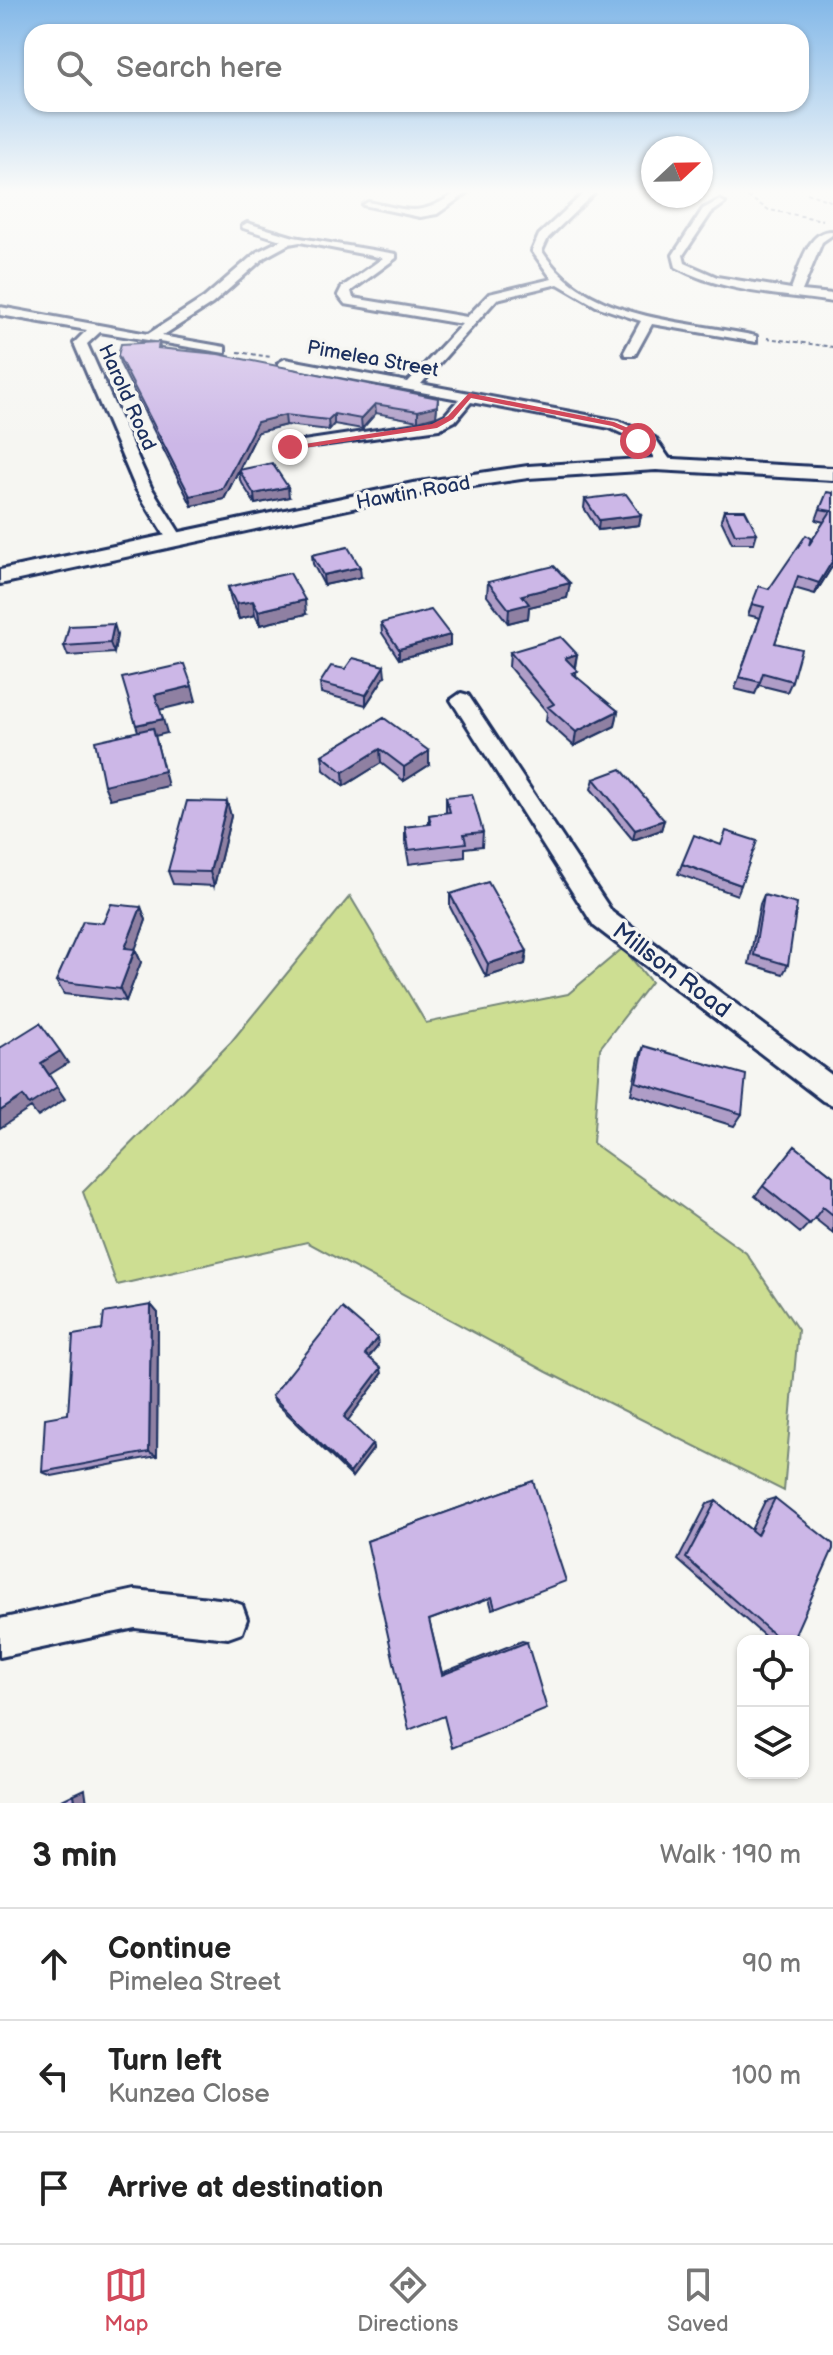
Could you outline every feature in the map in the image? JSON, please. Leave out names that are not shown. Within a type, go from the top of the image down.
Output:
[{"type":"main road","name":"Hawtin Road","points":[[0,577],[413,489],[528,472],[665,464],[833,474]]},
{"type":"street","points":[[150,338],[208,301],[232,277]]},
{"type":"street","points":[[363,277],[346,289],[344,295],[349,301],[468,321]]},
{"type":"street","points":[[555,277],[647,322],[752,339]]},
{"type":"street","points":[[713,277],[726,282],[833,298]]},
{"type":"street","points":[[796,292],[802,277]]},
{"type":"street","points":[[413,385],[493,296],[558,281]]},
{"type":"street","points":[[0,311],[220,350]]},
{"type":"street","points":[[630,352],[647,322]]},
{"type":"street","name":"Harold Road","points":[[96,329],[80,343],[144,489],[176,540]]},
{"type":"street","name":"Pimelea Street","points":[[285,363],[614,424],[650,441],[665,464]]},
{"type":"street","points":[[290,447],[434,426],[450,418],[469,396]]},
{"type":"street","points":[[640,435],[638,441],[643,465]]},
{"type":"street","name":"Harold Road","points":[[144,489],[140,494],[155,544]]},
{"type":"street","name":"Millson Road","points":[[461,700],[603,919],[833,1092]]},
{"type":"street","points":[[0,1638],[135,1609],[228,1619]]},
{"type":"path","points":[[220,350],[267,354],[285,363]]},
{"type":"green space","points":[[350,896],[426,1023],[568,994],[623,948],[651,982],[600,1048],[593,1143],[746,1253],[798,1330],[784,1491],[547,1372],[307,1242],[117,1285],[83,1192],[231,1042]]},
{"type":"building","points":[[159,342],[158,348],[218,354],[438,398],[437,406],[418,411],[375,404],[361,419],[334,414],[328,420],[285,415],[257,422],[222,489],[190,496],[118,355],[121,344]]},
{"type":"building","points":[[272,463],[288,487],[254,494],[239,470]]},
{"type":"building","points":[[827,492],[833,493],[833,560],[819,583],[798,576],[775,643],[801,649],[792,681],[763,673],[760,682],[739,677],[764,607],[752,604],[759,586],[769,589],[806,535],[811,538],[809,545],[831,511],[820,509]]},
{"type":"building","points":[[626,494],[641,515],[599,520],[585,499]]},
{"type":"building","points":[[724,510],[745,510],[757,533],[735,534]]},
{"type":"building","points":[[348,547],[360,567],[323,575],[312,555]]},
{"type":"building","points":[[554,566],[570,583],[522,595],[529,604],[509,609],[488,582]]},
{"type":"building","points":[[290,573],[305,600],[258,611],[253,601],[236,604],[228,587]]},
{"type":"building","points":[[431,610],[450,635],[399,649],[381,623]]},
{"type":"building","points":[[114,624],[110,643],[64,646],[69,626]]},
{"type":"building","points":[[561,637],[577,654],[565,658],[578,671],[572,673],[618,711],[576,732],[548,707],[554,704],[510,652]]},
{"type":"building","points":[[353,658],[384,666],[366,695],[320,683],[331,666],[345,669]]},
{"type":"building","points":[[184,664],[192,686],[155,695],[163,719],[136,725],[122,678]]},
{"type":"building","points":[[384,718],[429,751],[404,767],[380,749],[343,772],[322,755]]},
{"type":"building","points":[[153,728],[164,771],[104,785],[95,741]]},
{"type":"building","points":[[621,769],[664,820],[635,830],[594,779]]},
{"type":"building","points":[[472,794],[483,832],[464,834],[466,843],[409,850],[405,827],[431,824],[429,815],[450,812],[446,797]]},
{"type":"building","points":[[187,801],[227,802],[210,872],[168,871]]},
{"type":"building","points":[[726,831],[757,841],[741,885],[682,864],[694,835],[721,845]]},
{"type":"building","points":[[488,882],[527,951],[488,964],[450,894]]},
{"type":"building","points":[[764,895],[797,904],[788,965],[754,955]]},
{"type":"building","points":[[111,904],[141,907],[125,948],[135,949],[120,989],[56,981],[83,921],[103,923]]},
{"type":"building","points":[[40,1023],[60,1051],[41,1063],[57,1087],[29,1105],[23,1096],[0,1111],[0,1048]]},
{"type":"building","points":[[644,1046],[746,1075],[742,1114],[636,1082]]},
{"type":"building","points":[[795,1146],[833,1176],[833,1215],[823,1207],[810,1224],[763,1186]]},
{"type":"building","points":[[151,1305],[149,1452],[42,1472],[45,1418],[68,1414],[73,1335],[102,1330],[104,1313]]},
{"type":"building","points":[[342,1308],[377,1338],[365,1354],[381,1368],[344,1417],[372,1444],[350,1473],[272,1396]]},
{"type":"building","points":[[533,1481],[566,1581],[495,1608],[492,1597],[429,1620],[442,1675],[527,1642],[547,1709],[452,1748],[444,1716],[409,1730],[367,1541]]},
{"type":"building","points":[[775,1498],[833,1544],[795,1635],[774,1635],[686,1558],[716,1501],[757,1535]]},
{"type":"building","points":[[74,1794],[75,1803],[56,1803]]},
{"type":"route","points":[[290,447],[434,426],[450,418],[469,396],[614,424],[640,435],[638,441]]}]
